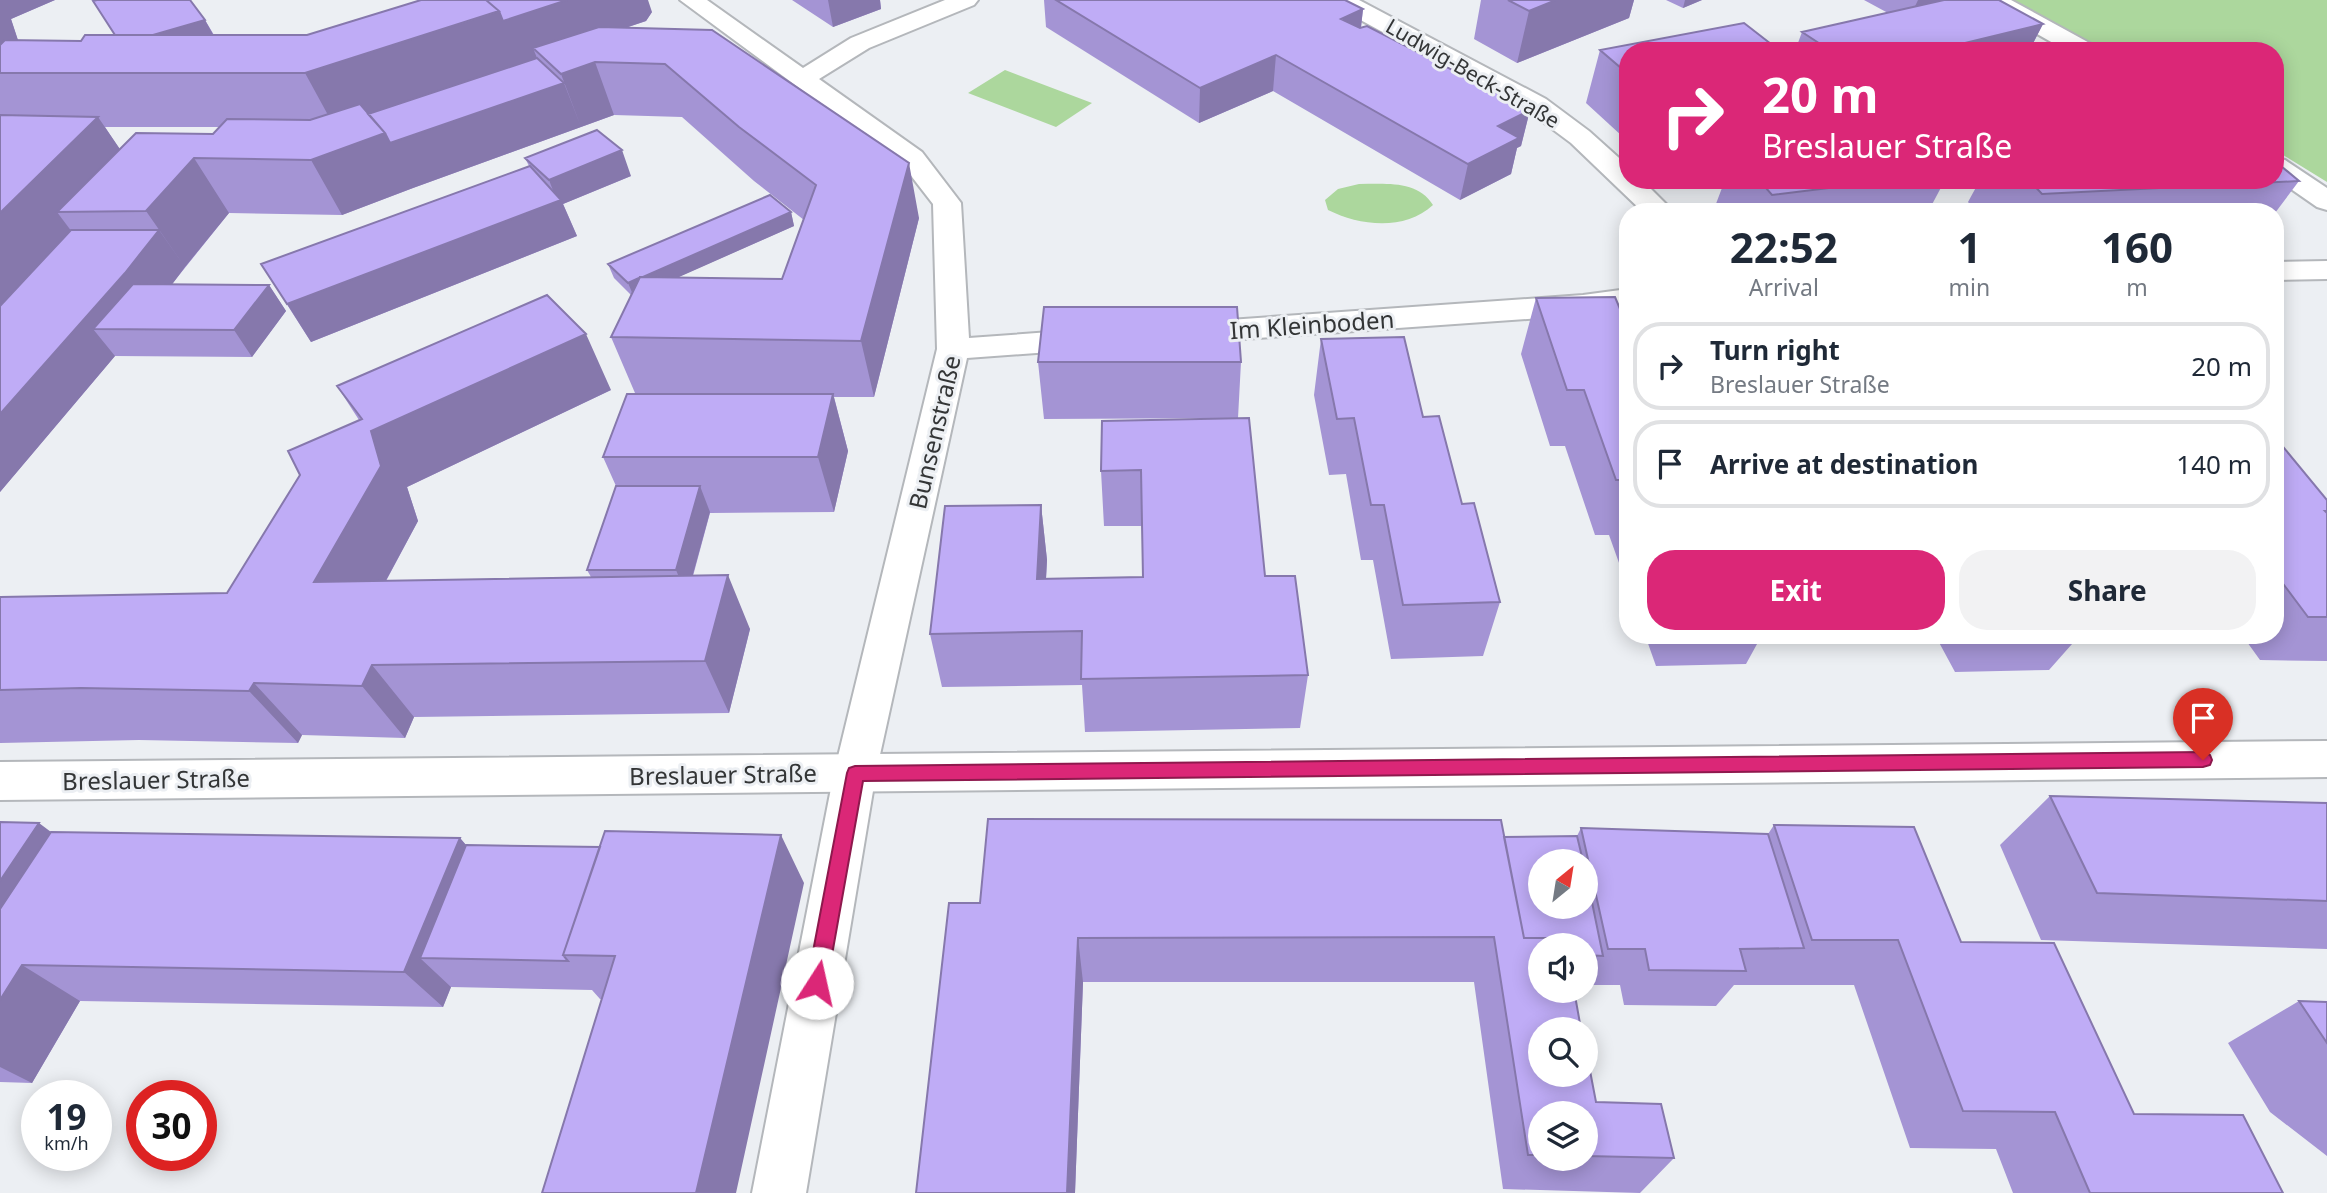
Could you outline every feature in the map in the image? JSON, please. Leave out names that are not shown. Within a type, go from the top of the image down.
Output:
[{"type":"street","name":"Bunsenstraße","points":[[692,0],[707,25],[800,78],[912,158],[947,203],[953,349],[855,773],[779,1193]]},
{"type":"street","points":[[800,78],[823,68],[860,43],[966,0]]},
{"type":"street","name":"Ludwig-Beck-Straße","points":[[1342,0],[1536,105],[1580,137],[1619,174]]},
{"type":"street","points":[[1994,0],[2070,42]]},
{"type":"street","points":[[2284,172],[2327,201]]},
{"type":"street","name":"Ludwig-Beck-Straße","points":[[1635,189],[1650,203]]},
{"type":"street","points":[[2284,271],[2327,270]]},
{"type":"street","name":"Im Kleinboden","points":[[1158,335],[1583,305],[1619,299]]},
{"type":"street","points":[[953,349],[1118,337]]},
{"type":"street","name":"Breslauer Straße","points":[[0,781],[2327,760]]},
{"type":"green space","points":[[2003,0],[2327,0],[2327,182],[2284,156],[2284,42],[2080,42]]},
{"type":"green space","points":[[1005,70],[1092,103],[1056,127],[968,93]]},
{"type":"green space","points":[[1359,184],[1410,187],[1427,197],[1433,205],[1409,219],[1382,223],[1354,220],[1328,210],[1325,200],[1338,189]]},
{"type":"building","points":[[190,0],[205,20],[153,35],[115,35],[93,1]]},
{"type":"building","points":[[421,0],[486,0],[499,11],[305,73],[0,73],[0,45],[5,40],[81,41],[85,35],[307,35]]},
{"type":"building","points":[[486,0],[567,0],[503,21],[499,11]]},
{"type":"building","points":[[1056,0],[1345,0],[1363,9],[1341,19],[1360,28],[1367,26],[1530,110],[1498,126],[1519,138],[1468,164],[1276,55],[1200,88]]},
{"type":"building","points":[[1508,0],[1556,0],[1529,11]]},
{"type":"building","points":[[1944,0],[1999,0],[2043,24],[1969,42],[1817,42],[1802,32]]},
{"type":"building","points":[[1744,23],[1768,42],[1643,42]]},
{"type":"building","points":[[599,27],[712,30],[909,163],[861,341],[611,337],[640,277],[782,279],[816,185],[739,127],[665,64],[595,62],[561,74],[533,48]]},
{"type":"building","points":[[1619,46],[1619,66],[1600,50]]},
{"type":"building","points":[[537,58],[564,83],[390,143],[368,114]]},
{"type":"building","points":[[360,104],[385,133],[311,160],[194,158],[146,211],[57,212],[136,133],[213,134],[227,119],[310,120]]},
{"type":"building","points":[[0,115],[98,117],[0,213]]},
{"type":"building","points":[[597,130],[622,150],[549,180],[525,158]]},
{"type":"building","points":[[530,166],[561,200],[287,304],[261,264]]},
{"type":"building","points":[[2284,168],[2299,181],[2284,182]]},
{"type":"building","points":[[1767,189],[1821,189],[1772,195]]},
{"type":"building","points":[[2037,189],[2141,189],[2042,194]]},
{"type":"building","points":[[770,195],[791,212],[628,283],[608,264]]},
{"type":"building","points":[[71,230],[159,230],[125,273],[0,414],[0,306]]},
{"type":"building","points":[[133,284],[269,285],[234,330],[93,329]]},
{"type":"building","points":[[547,295],[586,334],[371,431],[381,466],[314,582],[728,575],[705,661],[372,665],[362,686],[254,683],[249,691],[81,688],[0,690],[0,597],[227,593],[300,475],[288,451],[362,419],[337,386]]},
{"type":"building","points":[[1615,297],[1619,307],[1619,480],[1616,480],[1584,390],[1567,390],[1536,298]]},
{"type":"building","points":[[1044,307],[1237,307],[1241,362],[1038,362]]},
{"type":"building","points":[[1404,337],[1423,417],[1439,416],[1462,504],[1474,503],[1500,602],[1403,605],[1384,505],[1371,505],[1354,418],[1337,419],[1321,339]]},
{"type":"building","points":[[627,394],[833,394],[818,457],[603,457]]},
{"type":"building","points":[[1249,418],[1265,576],[1295,576],[1308,675],[1081,679],[1082,631],[930,634],[945,506],[1041,505],[1037,579],[1143,577],[1141,470],[1101,471],[1102,421]]},
{"type":"building","points":[[2284,448],[2327,500],[2327,617],[2308,617],[2284,585]]},
{"type":"building","points":[[616,486],[700,486],[676,570],[587,570]]},
{"type":"building","points":[[2050,796],[2327,803],[2327,901],[2097,893]]},
{"type":"building","points":[[988,819],[1501,820],[1524,938],[1528,938],[1528,1003],[1576,1003],[1579,1017],[1528,1017],[1528,1087],[1593,1087],[1596,1101],[1528,1101],[1528,1155],[1494,937],[1078,938],[1067,1193],[916,1193],[949,903],[980,903]]},
{"type":"building","points":[[0,822],[39,823],[0,881]]},
{"type":"building","points":[[1774,825],[1914,827],[1961,942],[2054,943],[2134,1114],[2243,1115],[2283,1193],[2090,1193],[2055,1112],[1963,1111],[1898,940],[1812,940]]},
{"type":"building","points":[[1581,828],[1768,834],[1804,948],[1740,949],[1746,971],[1649,970],[1645,949],[1608,949],[1598,904],[1598,849],[1586,849]]},
{"type":"building","points":[[605,831],[781,835],[696,1193],[542,1193],[615,956],[563,955]]},
{"type":"building","points":[[51,832],[460,838],[404,972],[22,965],[0,1000],[0,909]]},
{"type":"building","points":[[1577,836],[1580,849],[1528,849],[1528,919],[1595,919],[1603,956],[1598,956],[1598,933],[1528,933],[1528,938],[1524,938],[1504,837]]},
{"type":"building","points":[[466,845],[600,847],[563,955],[568,961],[420,958]]},
{"type":"building","points":[[2299,1001],[2327,1002],[2327,1043]]},
{"type":"building","points":[[1598,1102],[1661,1104],[1674,1158],[1598,1156]]},
{"type":"route","points":[[817,983],[855,773],[2203,760]]}]
